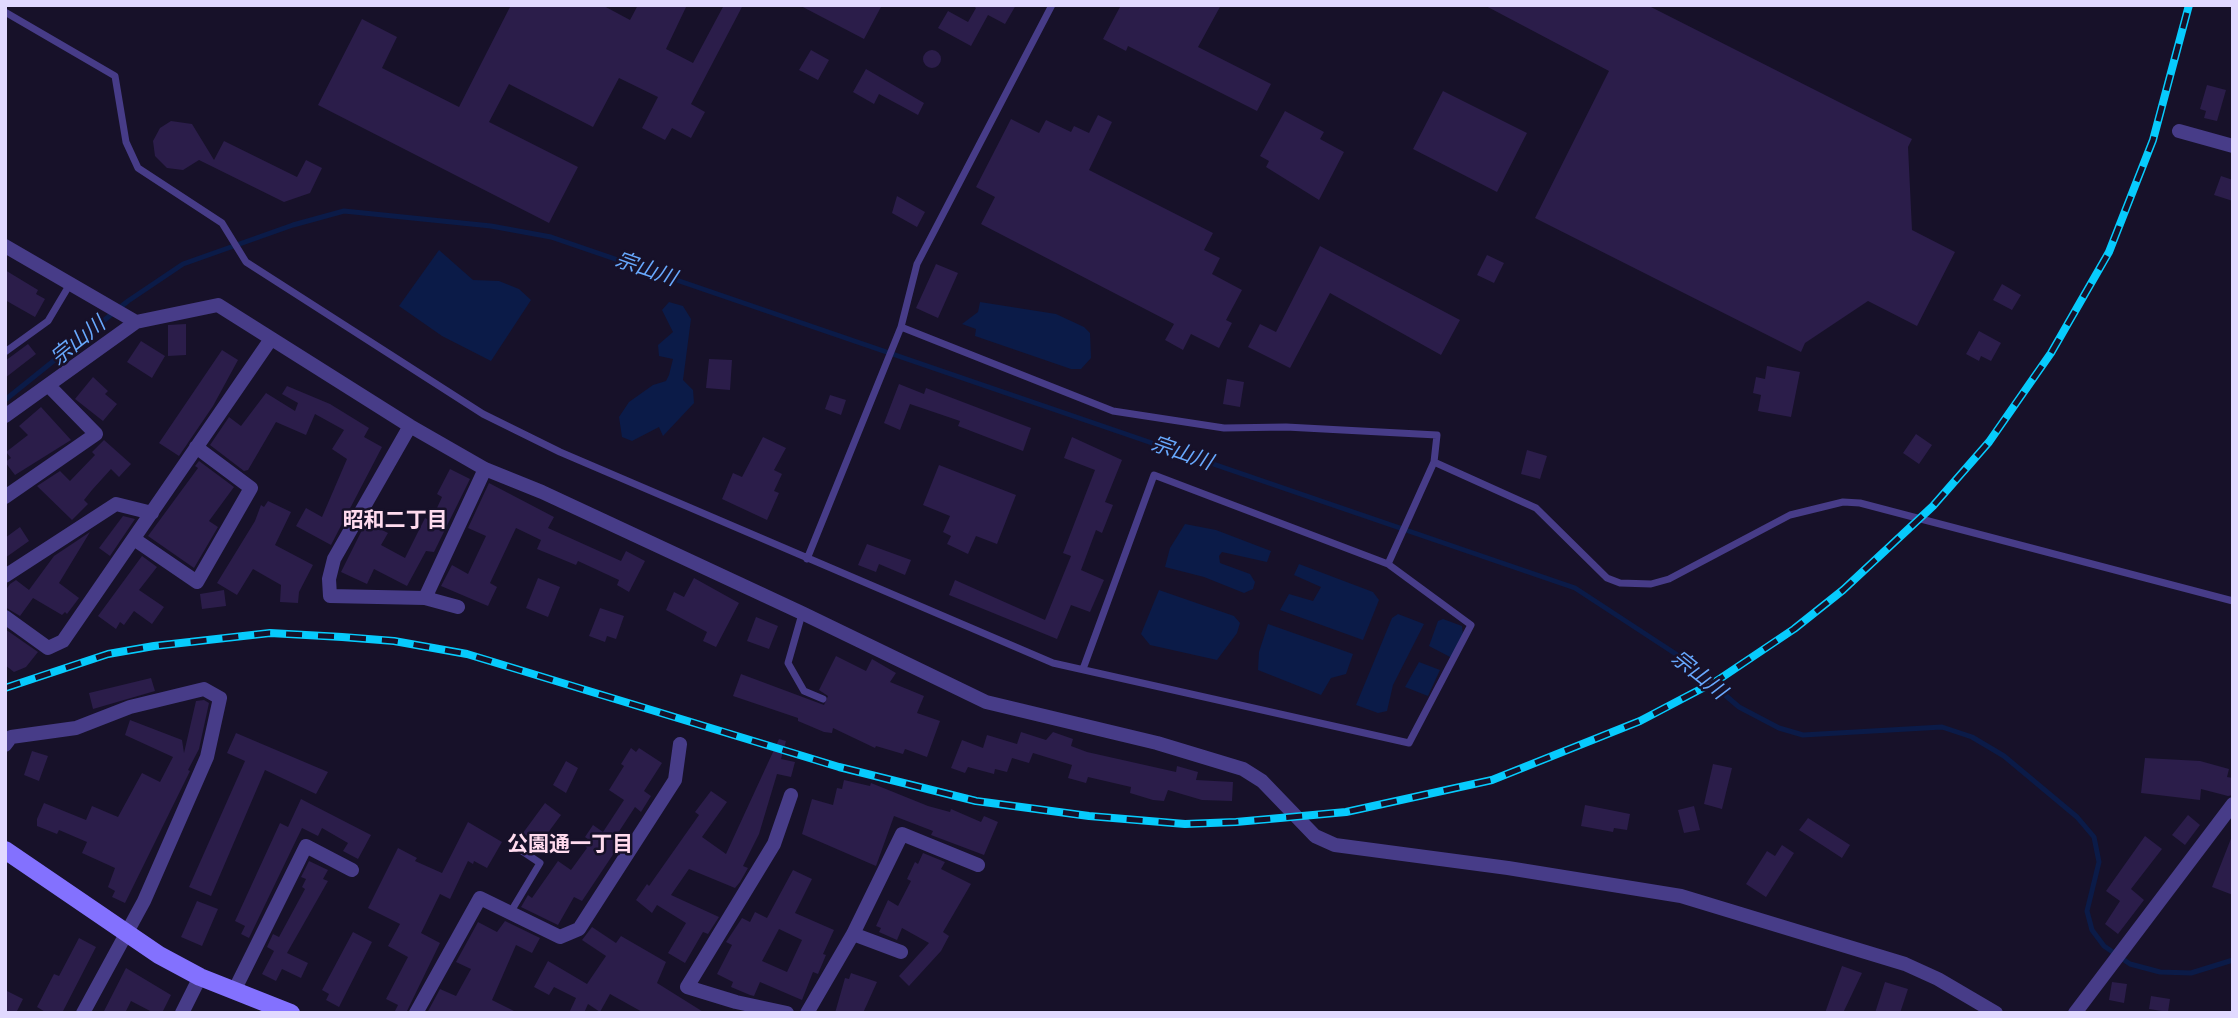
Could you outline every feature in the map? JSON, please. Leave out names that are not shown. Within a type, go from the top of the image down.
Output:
[{"type":"street","points":[[2179,131],[2233,146]]},
{"type":"street","points":[[5,246],[136,322]]},
{"type":"street","points":[[5,416],[136,322],[218,305],[410,426],[485,469],[542,492],[803,613],[986,702],[1157,743],[1243,769],[1262,780],[1315,836],[1335,845],[1681,896],[1905,964],[1938,979],[1996,1013]]},
{"type":"street","points":[[5,617],[48,648],[63,641],[271,339]]},
{"type":"street","points":[[5,497],[96,433],[48,385]]},
{"type":"street","points":[[410,426],[334,559],[329,579],[330,596],[425,598],[458,607]]},
{"type":"street","points":[[134,539],[197,582],[251,488],[196,447]]},
{"type":"street","points":[[425,598],[485,469]]},
{"type":"street","points":[[5,576],[116,503],[152,513]]},
{"type":"street","points":[[5,745],[11,737],[76,728],[130,707],[204,689],[220,698],[207,757],[144,901],[83,1013]]},
{"type":"street","points":[[416,1013],[480,898],[560,937],[579,929],[676,780],[680,744]]},
{"type":"street","points":[[787,1013],[734,1008],[687,987],[774,844],[790,795]]},
{"type":"street","points":[[2074,1013],[2233,804]]},
{"type":"street","points":[[807,1013],[853,934],[902,834],[978,865]]},
{"type":"street","points":[[234,991],[306,846],[352,870]]},
{"type":"street","points":[[5,850],[125,934],[200,977],[291,1013]]},
{"type":"street","points":[[853,934],[901,953]]},
{"type":"street","points":[[183,1013],[200,977]]},
{"type":"lane","points":[[807,559],[901,327],[917,264],[1052,5]]},
{"type":"lane","points":[[5,12],[115,76],[126,142],[138,168],[222,223],[246,262],[483,414],[560,452],[1053,663],[1409,743],[1471,625],[1388,564],[1154,475],[1083,669]]},
{"type":"lane","points":[[5,352],[48,321],[70,284]]},
{"type":"lane","points":[[901,327],[1113,411],[1224,428],[1286,427],[1437,435],[1434,462],[1388,564]]},
{"type":"lane","points":[[1434,462],[1536,508],[1606,578],[1633,585],[1669,579],[1790,515],[1843,502],[1873,506],[2233,601]]},
{"type":"lane","points":[[803,613],[788,663],[804,691],[823,699]]},
{"type":"lane","points":[[510,913],[540,863],[519,849]]},
{"type":"water","points":[[439,250],[473,280],[499,281],[519,289],[531,300],[491,361],[442,336],[399,306]]},
{"type":"water","points":[[669,302],[683,306],[691,319],[683,380],[693,390],[694,403],[663,436],[659,427],[632,441],[622,437],[619,417],[629,402],[653,385],[666,381],[669,375],[673,359],[659,356],[658,345],[673,332],[662,310]]},
{"type":"water","points":[[980,302],[1056,314],[1084,327],[1090,333],[1091,358],[1081,369],[1071,369],[975,336],[976,329],[962,324],[978,312]]},
{"type":"water","points":[[1185,524],[1216,530],[1271,551],[1267,562],[1222,552],[1219,556],[1220,563],[1250,574],[1255,582],[1253,589],[1244,593],[1204,577],[1165,567],[1170,548]]},
{"type":"water","points":[[1299,564],[1373,592],[1379,600],[1363,640],[1280,610],[1289,594],[1313,601],[1321,587],[1294,575]]},
{"type":"water","points":[[1159,590],[1234,616],[1240,623],[1237,633],[1217,660],[1150,645],[1141,634]]},
{"type":"water","points":[[1398,614],[1424,624],[1393,685],[1387,711],[1378,713],[1356,705],[1392,618]]},
{"type":"water","points":[[1443,619],[1462,626],[1463,636],[1452,658],[1429,646],[1438,621]]},
{"type":"water","points":[[1268,624],[1353,654],[1346,674],[1331,678],[1321,695],[1258,670],[1259,652]]},
{"type":"water","points":[[1419,662],[1440,670],[1428,696],[1405,687]]},
{"type":"building","points":[[511,5],[602,5],[630,20],[638,5],[687,5],[666,49],[693,63],[724,5],[743,5],[691,104],[705,112],[691,138],[672,128],[665,140],[642,128],[658,97],[619,78],[593,127],[509,84],[489,122],[578,167],[549,223],[318,105],[362,19],[397,37],[382,68],[459,107]]},
{"type":"building","points":[[799,5],[882,5],[864,39]]},
{"type":"building","points":[[972,5],[1016,5],[1005,24],[988,15],[971,46],[938,28],[948,11],[968,22],[976,8]]},
{"type":"building","points":[[1121,5],[1221,5],[1198,47],[1271,84],[1257,111],[1128,46],[1126,51],[1103,39]]},
{"type":"building","points":[[1484,5],[1647,5],[1912,139],[1908,147],[1912,230],[1955,252],[1917,326],[1868,301],[1805,343],[1801,352],[1535,218],[1609,71]]},
{"type":"building","points":[[811,50],[829,60],[818,80],[799,70]]},
{"type":"building","points":[[932,50],[938,53],[941,59],[938,65],[932,68],[926,65],[923,59],[926,53]]},
{"type":"building","points":[[866,69],[924,103],[918,115],[879,94],[874,104],[853,92]]},
{"type":"building","points":[[2207,85],[2226,90],[2217,121],[2204,118],[2206,111],[2200,109]]},
{"type":"building","points":[[1443,91],[1527,133],[1497,192],[1413,149]]},
{"type":"building","points":[[1285,111],[1324,132],[1320,139],[1344,152],[1319,200],[1266,167],[1269,161],[1260,156]]},
{"type":"building","points":[[1098,115],[1112,122],[1089,170],[1213,233],[1204,250],[1220,258],[1212,274],[1242,290],[1226,320],[1232,323],[1219,348],[1191,334],[1183,350],[1165,340],[1174,324],[981,224],[995,197],[976,187],[1011,119],[1039,133],[1046,120],[1071,132],[1074,126],[1089,133]]},
{"type":"building","points":[[171,121],[192,124],[214,160],[224,141],[297,177],[306,160],[322,168],[310,193],[284,202],[199,160],[183,170],[167,168],[155,156],[153,141],[160,128]]},
{"type":"building","points":[[2221,176],[2233,180],[2233,201],[2214,195]]},
{"type":"building","points":[[897,196],[925,212],[917,227],[892,213]]},
{"type":"building","points":[[1320,246],[1460,320],[1441,355],[1330,293],[1290,368],[1248,347],[1260,324],[1276,332]]},
{"type":"building","points":[[1487,255],[1504,263],[1494,283],[1477,275]]},
{"type":"building","points":[[936,264],[958,273],[938,318],[916,308]]},
{"type":"building","points":[[5,270],[38,290],[36,294],[45,299],[35,317],[5,300]]},
{"type":"building","points":[[2002,284],[2021,295],[2012,310],[1993,300]]},
{"type":"building","points":[[186,324],[186,355],[168,356],[168,325]]},
{"type":"building","points":[[1979,331],[2001,343],[1991,361],[1981,356],[1979,361],[1966,354]]},
{"type":"building","points":[[141,341],[165,356],[152,378],[127,362]]},
{"type":"building","points":[[28,344],[36,354],[5,378],[5,361]]},
{"type":"building","points":[[222,350],[238,360],[213,406],[179,456],[159,443]]},
{"type":"building","points":[[709,359],[732,360],[730,390],[706,388]]},
{"type":"building","points":[[1767,366],[1800,372],[1791,417],[1758,411],[1761,395],[1753,393],[1756,377],[1765,379]]},
{"type":"building","points":[[93,377],[108,391],[105,394],[117,404],[103,421],[75,399]]},
{"type":"building","points":[[1227,379],[1244,382],[1240,407],[1223,404]]},
{"type":"building","points":[[899,384],[924,394],[926,388],[1031,428],[1023,451],[958,426],[960,421],[910,404],[900,430],[884,423]]},
{"type":"building","points":[[287,386],[330,404],[369,428],[364,437],[382,447],[331,545],[296,526],[306,508],[322,517],[347,459],[332,449],[344,430],[315,414],[306,435],[276,422],[248,470],[244,471],[210,445],[229,417],[241,426],[266,393],[295,411],[298,403],[282,394]]},
{"type":"building","points":[[830,395],[846,400],[841,415],[825,409]]},
{"type":"building","points":[[41,407],[71,440],[15,475],[5,462],[11,458],[6,452],[28,435],[19,426]]},
{"type":"building","points":[[1916,434],[1932,445],[1919,464],[1903,453]]},
{"type":"building","points":[[763,437],[786,448],[774,470],[782,474],[774,491],[779,493],[767,520],[722,499],[733,473],[742,477]]},
{"type":"building","points":[[1072,437],[1122,460],[1105,502],[1113,505],[1102,533],[1096,530],[1081,570],[1104,580],[1090,612],[1071,605],[1057,639],[949,595],[955,580],[1045,620],[1071,556],[1063,553],[1095,470],[1064,458]]},
{"type":"building","points":[[104,440],[131,464],[119,477],[111,469],[84,500],[88,504],[72,520],[37,486],[60,471],[70,481],[95,455],[92,452]]},
{"type":"building","points":[[1527,450],[1547,456],[1540,479],[1521,474]]},
{"type":"building","points":[[199,461],[234,487],[209,521],[218,527],[194,568],[148,536],[198,468],[195,466]]},
{"type":"building","points":[[939,465],[1016,495],[997,544],[976,536],[968,554],[947,544],[951,536],[943,532],[950,516],[923,505]]},
{"type":"building","points":[[450,469],[470,479],[434,552],[426,551],[407,586],[374,569],[367,584],[341,572],[366,522],[388,533],[381,545],[405,558],[425,518],[431,521],[442,497],[437,494]]},
{"type":"building","points":[[489,483],[554,517],[548,528],[621,561],[626,551],[645,561],[629,592],[617,585],[619,580],[578,561],[576,565],[537,549],[541,540],[516,528],[490,583],[497,587],[488,606],[441,586],[452,565],[468,574],[486,536],[468,528]]},
{"type":"building","points":[[268,501],[291,512],[275,545],[313,565],[299,592],[298,603],[280,602],[281,585],[253,569],[237,595],[217,583],[255,521],[261,505],[264,507]]},
{"type":"building","points":[[123,516],[135,519],[110,556],[99,548]]},
{"type":"building","points":[[20,527],[29,541],[5,558],[5,538]]},
{"type":"building","points":[[90,532],[59,583],[79,598],[67,614],[65,612],[62,615],[33,598],[20,616],[5,607],[5,591],[10,584],[16,580],[29,590],[54,556]]},
{"type":"building","points":[[867,544],[911,560],[905,575],[879,564],[876,572],[858,565]]},
{"type":"building","points":[[142,556],[157,567],[139,590],[164,607],[152,624],[134,611],[124,625],[120,622],[116,629],[98,616]]},
{"type":"building","points":[[538,578],[560,587],[548,617],[526,608]]},
{"type":"building","points":[[694,578],[739,603],[716,647],[703,641],[707,632],[666,610],[674,592],[684,597]]},
{"type":"building","points":[[224,590],[226,606],[202,609],[200,594]]},
{"type":"building","points":[[600,608],[624,616],[616,639],[607,636],[605,642],[589,636]]},
{"type":"building","points":[[756,617],[778,626],[769,649],[747,641]]},
{"type":"building","points":[[5,629],[38,652],[26,667],[14,672],[5,665]]},
{"type":"building","points":[[836,656],[866,671],[872,659],[896,673],[890,682],[924,696],[917,713],[940,721],[927,757],[905,749],[903,754],[876,746],[875,748],[833,728],[832,733],[824,732],[798,721],[798,718],[733,696],[741,674],[824,705],[828,696],[819,690]]},
{"type":"building","points":[[151,678],[155,691],[93,709],[89,693]]},
{"type":"building","points":[[204,700],[209,703],[199,749],[125,903],[112,897],[115,891],[108,887],[115,868],[82,853],[87,842],[59,830],[57,834],[37,826],[37,819],[44,803],[86,820],[92,806],[118,817],[142,773],[160,782],[173,757],[125,735],[130,720],[182,740],[184,753],[196,701]]},
{"type":"building","points":[[1021,732],[1046,740],[1053,732],[1073,739],[1071,746],[1087,752],[1176,772],[1177,766],[1198,772],[1196,780],[1233,782],[1232,801],[1202,800],[1168,790],[1164,801],[1153,800],[1130,793],[1131,787],[1088,777],[1086,783],[1068,778],[1072,765],[1033,753],[1029,763],[1012,758],[1007,772],[995,769],[994,774],[968,767],[965,773],[951,768],[962,740],[983,748],[987,735],[1017,744]]},
{"type":"building","points":[[236,733],[328,772],[316,794],[265,770],[211,896],[189,887],[245,761],[227,753]]},
{"type":"building","points":[[779,739],[786,741],[781,759],[795,762],[791,777],[777,774],[759,834],[743,866],[748,868],[740,882],[735,888],[689,869],[671,895],[719,917],[708,934],[703,932],[685,963],[668,953],[686,923],[657,905],[652,913],[636,900],[647,884],[649,886],[699,815],[695,812],[711,791],[727,802],[702,837],[726,854]]},
{"type":"building","points":[[631,748],[636,752],[639,748],[662,763],[644,791],[651,796],[641,812],[635,807],[618,833],[624,838],[582,901],[574,897],[558,925],[521,907],[528,895],[532,898],[558,861],[571,870],[587,848],[585,846],[589,840],[585,837],[593,825],[603,832],[624,800],[609,790],[624,766],[621,764]]},
{"type":"building","points":[[32,751],[48,756],[39,781],[24,775]]},
{"type":"building","points":[[2145,758],[2200,761],[2229,769],[2227,777],[2233,778],[2233,795],[2201,789],[2200,800],[2141,793]]},
{"type":"building","points":[[566,761],[578,768],[566,793],[553,785]]},
{"type":"building","points":[[1713,764],[1732,768],[1722,809],[1704,804]]},
{"type":"building","points":[[844,780],[870,786],[871,783],[928,806],[950,812],[951,809],[981,822],[984,816],[998,822],[984,855],[931,835],[933,831],[894,816],[876,866],[802,834],[812,799],[833,805],[837,788],[842,789]]},
{"type":"building","points":[[301,799],[371,835],[358,859],[343,851],[348,843],[322,828],[318,836],[302,828],[249,938],[241,934],[245,926],[235,921],[280,823],[288,827]]},
{"type":"building","points":[[545,803],[561,815],[539,845],[523,833]]},
{"type":"building","points":[[1585,805],[1630,814],[1627,830],[1614,828],[1613,832],[1581,826]]},
{"type":"building","points":[[1694,806],[1700,830],[1684,833],[1678,810]]},
{"type":"building","points":[[2188,815],[2200,825],[2185,845],[2172,835]]},
{"type":"building","points":[[1808,818],[1850,845],[1842,858],[1799,830]]},
{"type":"building","points":[[468,822],[502,842],[487,868],[468,861],[450,899],[440,894],[421,933],[440,943],[406,1013],[394,1013],[398,1005],[386,999],[408,957],[388,946],[400,924],[368,908],[398,848],[417,858],[415,861],[442,873]]},
{"type":"building","points":[[2145,836],[2162,849],[2131,889],[2144,900],[2118,934],[2105,924],[2120,901],[2106,891]]},
{"type":"building","points":[[2233,837],[2233,895],[2212,887]]},
{"type":"building","points":[[1782,845],[1794,853],[1766,897],[1746,884],[1767,851],[1775,856]]},
{"type":"building","points":[[923,853],[945,862],[941,869],[971,884],[943,932],[949,936],[941,951],[909,986],[899,976],[929,943],[902,928],[897,940],[879,932],[881,928],[876,926],[888,900],[898,906],[911,881],[907,879],[915,862],[918,864]]},
{"type":"building","points":[[309,861],[328,870],[323,879],[328,881],[287,953],[308,963],[301,978],[282,969],[276,981],[262,974],[274,951],[267,947],[273,934],[279,937],[305,889],[302,887],[306,879],[301,877]]},
{"type":"building","points":[[793,870],[812,879],[795,913],[834,930],[823,954],[826,955],[818,974],[813,972],[802,1000],[760,982],[754,996],[750,995],[731,987],[733,982],[717,974],[732,945],[726,942],[742,918],[750,922],[755,912],[767,918]],"holes":[[[779,929],[802,940],[787,972],[762,961]]]},
{"type":"building","points":[[197,901],[218,909],[202,946],[181,937]]},
{"type":"building","points":[[505,921],[540,938],[532,953],[516,945],[492,1000],[518,1013],[427,1013],[440,989],[456,996],[471,969],[456,962],[478,922],[497,932]]},
{"type":"building","points":[[592,927],[616,943],[621,936],[666,962],[657,983],[705,1013],[644,1013],[610,994],[600,1012],[588,1004],[584,1013],[569,1013],[576,998],[554,987],[549,995],[534,987],[548,961],[587,984],[606,956],[582,940]]},
{"type":"building","points":[[353,932],[372,942],[339,1007],[326,1000],[329,994],[322,990]]},
{"type":"building","points":[[79,938],[96,947],[62,1013],[47,1013],[37,1007],[54,974],[59,976]]},
{"type":"building","points":[[1842,966],[1862,973],[1843,1013],[1825,1013]]},
{"type":"building","points":[[126,968],[171,995],[162,1013],[154,1013],[131,1001],[125,1013],[103,1013]]},
{"type":"building","points":[[851,973],[877,982],[863,1013],[835,1013],[845,978],[849,979]]},
{"type":"building","points":[[1885,982],[1908,989],[1900,1013],[1875,1013]]},
{"type":"building","points":[[2112,982],[2127,984],[2124,1003],[2109,1000]]},
{"type":"building","points":[[5,990],[23,999],[16,1013],[5,1013]]},
{"type":"building","points":[[2151,996],[2170,999],[2168,1012],[2149,1009]]},
{"type":"waterway","name":"宗山川","points":[[5,400],[128,301],[183,264],[293,225],[344,211],[491,226],[551,237],[1575,588],[1682,658],[1739,707],[1779,728],[1803,735],[1942,727],[1972,737],[2004,756],[2077,817],[2094,837],[2099,862],[2087,911],[2092,930],[2104,946],[2130,964],[2160,972],[2191,973],[2233,960]]},
{"type":"railway","points":[[5,688],[108,654],[154,646],[270,633],[342,637],[394,641],[467,654],[839,767],[976,801],[1089,816],[1185,824],[1236,822],[1346,812],[1492,780],[1640,721],[1718,680],[1794,629],[1843,590],[1933,506],[1989,442],[2051,353],[2109,252],[2153,140],[2189,5]]},
{"type":"district","name":"昭和二丁目","points":[[395,520]]},
{"type":"district","name":"公園通一丁目","points":[[570,844]]}]
